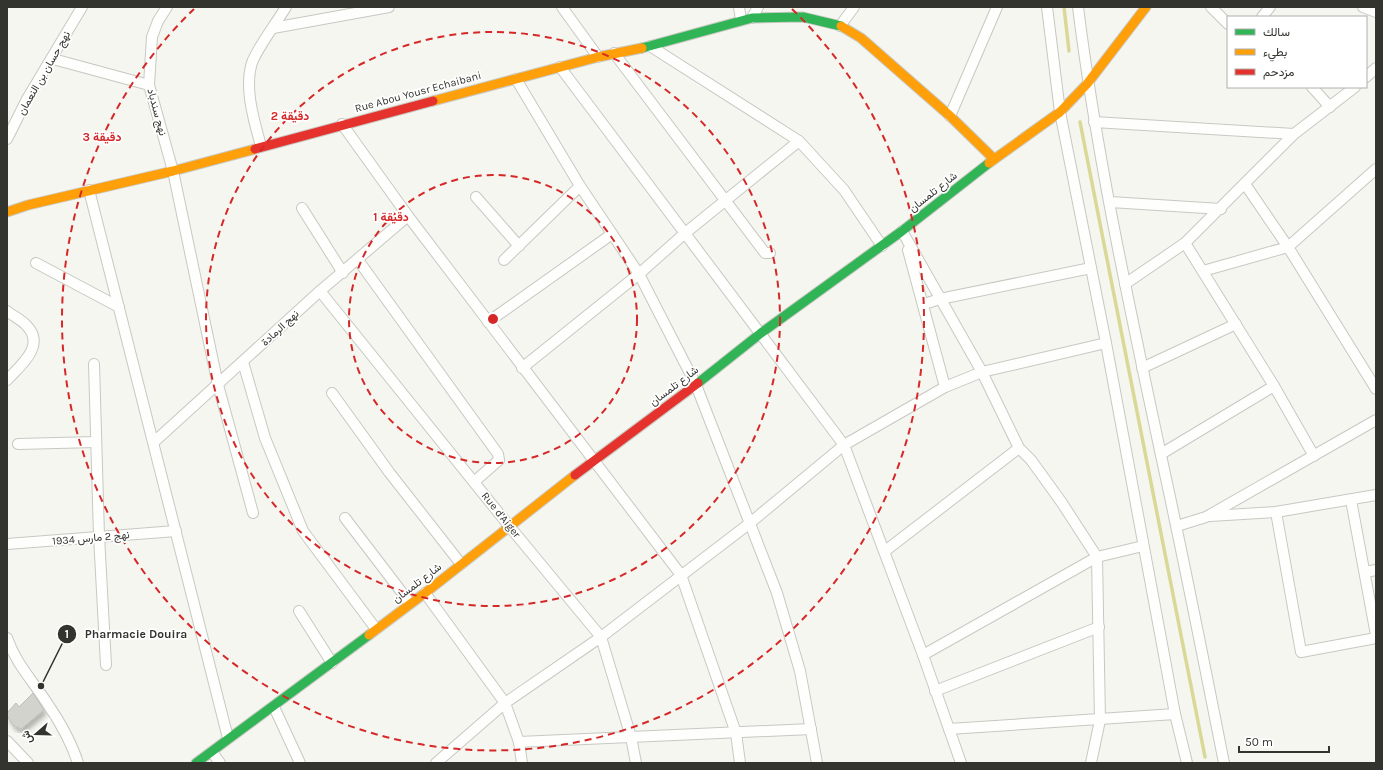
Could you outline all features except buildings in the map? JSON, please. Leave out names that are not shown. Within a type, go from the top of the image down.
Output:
[{"type":"main road","name":"شارع تلمسان","points":[[196,763],[228,738],[274,707],[425,593],[594,460],[696,384],[761,333],[882,246],[994,159],[1060,112],[1087,84],[1146,7]]},
{"type":"main road","name":"Rue Abou Yousr Echaibani","points":[[89,190],[173,171],[342,124],[598,57],[650,46],[752,18],[803,17],[840,26],[861,38],[950,116],[994,159]]},
{"type":"main road","points":[[7,212],[89,190]]},
{"type":"street","name":"نهج حسان بن النعمان","points":[[7,139],[27,99],[53,59],[82,7]]},
{"type":"street","name":"نهج سندباد","points":[[167,7],[158,21],[152,37],[148,85],[173,171],[218,385],[252,513]]},
{"type":"street","points":[[261,146],[252,112],[249,86],[252,62],[264,39],[286,7]]},
{"type":"street","points":[[273,28],[389,7]]},
{"type":"street","points":[[562,7],[598,57]]},
{"type":"street","points":[[739,7],[741,20]]},
{"type":"street","points":[[752,18],[758,7]]},
{"type":"street","points":[[840,26],[854,7]]},
{"type":"street","points":[[950,116],[997,7]]},
{"type":"street","points":[[1047,7],[1060,112],[1106,343],[1175,714],[1186,763]]},
{"type":"street","points":[[1078,7],[1087,84],[1125,284],[1177,526],[1224,763]]},
{"type":"street","points":[[1211,7],[1227,23]]},
{"type":"street","points":[[1263,16],[1270,7]]},
{"type":"street","points":[[1363,7],[1376,12]]},
{"type":"street","points":[[650,46],[799,141],[844,190],[882,246]]},
{"type":"street","points":[[614,53],[765,253],[770,254]]},
{"type":"street","points":[[53,59],[148,85]]},
{"type":"street","points":[[560,67],[684,234],[761,333],[844,446],[885,551],[961,763]]},
{"type":"street","points":[[1367,76],[1376,68]]},
{"type":"street","points":[[516,79],[580,186],[639,274],[696,384],[777,593],[800,671],[817,763]]},
{"type":"street","points":[[1313,88],[1330,106]]},
{"type":"street","points":[[1125,284],[1185,243],[1221,209],[1294,134],[1354,88]]},
{"type":"street","points":[[1094,122],[1294,134]]},
{"type":"street","points":[[342,124],[408,216],[522,368],[681,575],[736,733],[740,763]]},
{"type":"street","points":[[522,368],[639,274],[684,234],[799,141]]},
{"type":"street","points":[[1203,271],[1288,247],[1376,169]]},
{"type":"street","points":[[1245,184],[1288,247],[1376,388]]},
{"type":"street","points":[[504,260],[580,186]]},
{"type":"street","points":[[89,190],[228,738]]},
{"type":"street","points":[[476,196],[519,246]]},
{"type":"street","points":[[1110,202],[1221,209]]},
{"type":"street","points":[[302,208],[343,273]]},
{"type":"street","name":"نهج الرمادة","points":[[154,442],[320,291],[343,273],[408,216]]},
{"type":"street","points":[[902,231],[982,372],[1019,448],[1031,460],[1062,503],[1096,557],[1099,627],[1100,720],[1091,763]]},
{"type":"street","points":[[902,231],[924,304],[945,387]]},
{"type":"street","points":[[488,322],[612,234]]},
{"type":"street","points":[[1185,243],[1274,386],[1314,456]]},
{"type":"street","points":[[358,260],[498,454],[499,460],[495,465],[474,482]]},
{"type":"street","points":[[36,264],[119,307]]},
{"type":"street","points":[[924,304],[940,299],[1091,268]]},
{"type":"street","name":"Rue d'Aiger","points":[[320,291],[510,527],[601,637],[631,737],[636,763]]},
{"type":"street","points":[[7,311],[27,326],[31,331],[35,344],[33,351],[7,380]]},
{"type":"street","points":[[1142,368],[1236,324]]},
{"type":"street","points":[[436,763],[505,703],[601,637],[750,523],[844,446],[945,387],[982,372],[1106,343]]},
{"type":"street","points":[[243,362],[265,438],[303,531],[376,629]]},
{"type":"street","points":[[94,364],[99,536],[106,666]]},
{"type":"street","points":[[1161,454],[1274,386]]},
{"type":"street","points":[[332,393],[389,472],[461,564]]},
{"type":"street","points":[[1177,526],[1206,517],[1376,420]]},
{"type":"street","points":[[18,444],[96,442]]},
{"type":"street","points":[[885,551],[1019,448]]},
{"type":"street","points":[[1206,517],[1276,512],[1376,495]]},
{"type":"street","points":[[1276,512],[1301,652],[1376,636],[1351,500]]},
{"type":"street","points":[[345,518],[410,604]]},
{"type":"street","name":"نهج 2 مارس 1934","points":[[7,544],[58,541],[99,536],[176,532]]},
{"type":"street","points":[[923,655],[1096,557],[1143,546]]},
{"type":"street","points":[[1365,572],[1376,570]]},
{"type":"street","points":[[425,593],[505,703],[519,742],[522,763]]},
{"type":"street","points":[[299,611],[332,663]]},
{"type":"street","points":[[935,691],[1099,627]]},
{"type":"street","points":[[7,638],[17,662],[47,702],[63,728],[78,763]]},
{"type":"street","points":[[274,707],[300,763]]},
{"type":"street","points":[[949,729],[1175,714]]},
{"type":"street","points":[[519,742],[811,729]]},
{"type":"street","points":[[7,741],[28,763]]},
{"type":"street","points":[[212,752],[220,763]]},
{"type":"waterway","points":[[1064,7],[1069,51]]},
{"type":"waterway","points":[[1080,122],[1205,757]]},
{"type":"traffic: fast","points":[[642,48],[752,18],[803,17],[841,26]]},
{"type":"traffic: fast","points":[[698,383],[761,333],[902,231],[989,163]]},
{"type":"traffic: fast","points":[[196,763],[369,635]]},
{"type":"traffic: slow","points":[[989,163],[1060,112],[1087,84],[1146,7]]},
{"type":"traffic: slow","points":[[841,26],[861,38],[950,116],[994,159]]},
{"type":"traffic: slow","points":[[433,101],[598,57],[642,48]]},
{"type":"traffic: slow","points":[[7,212],[28,205],[173,171],[255,149]]},
{"type":"traffic: slow","points":[[369,635],[575,475]]},
{"type":"traffic: jam","points":[[255,149],[433,101]]},
{"type":"traffic: jam","points":[[575,475],[698,383]]},
{"type":"place","name":"Pharmacie Douira","points":[[41,686]]}]
